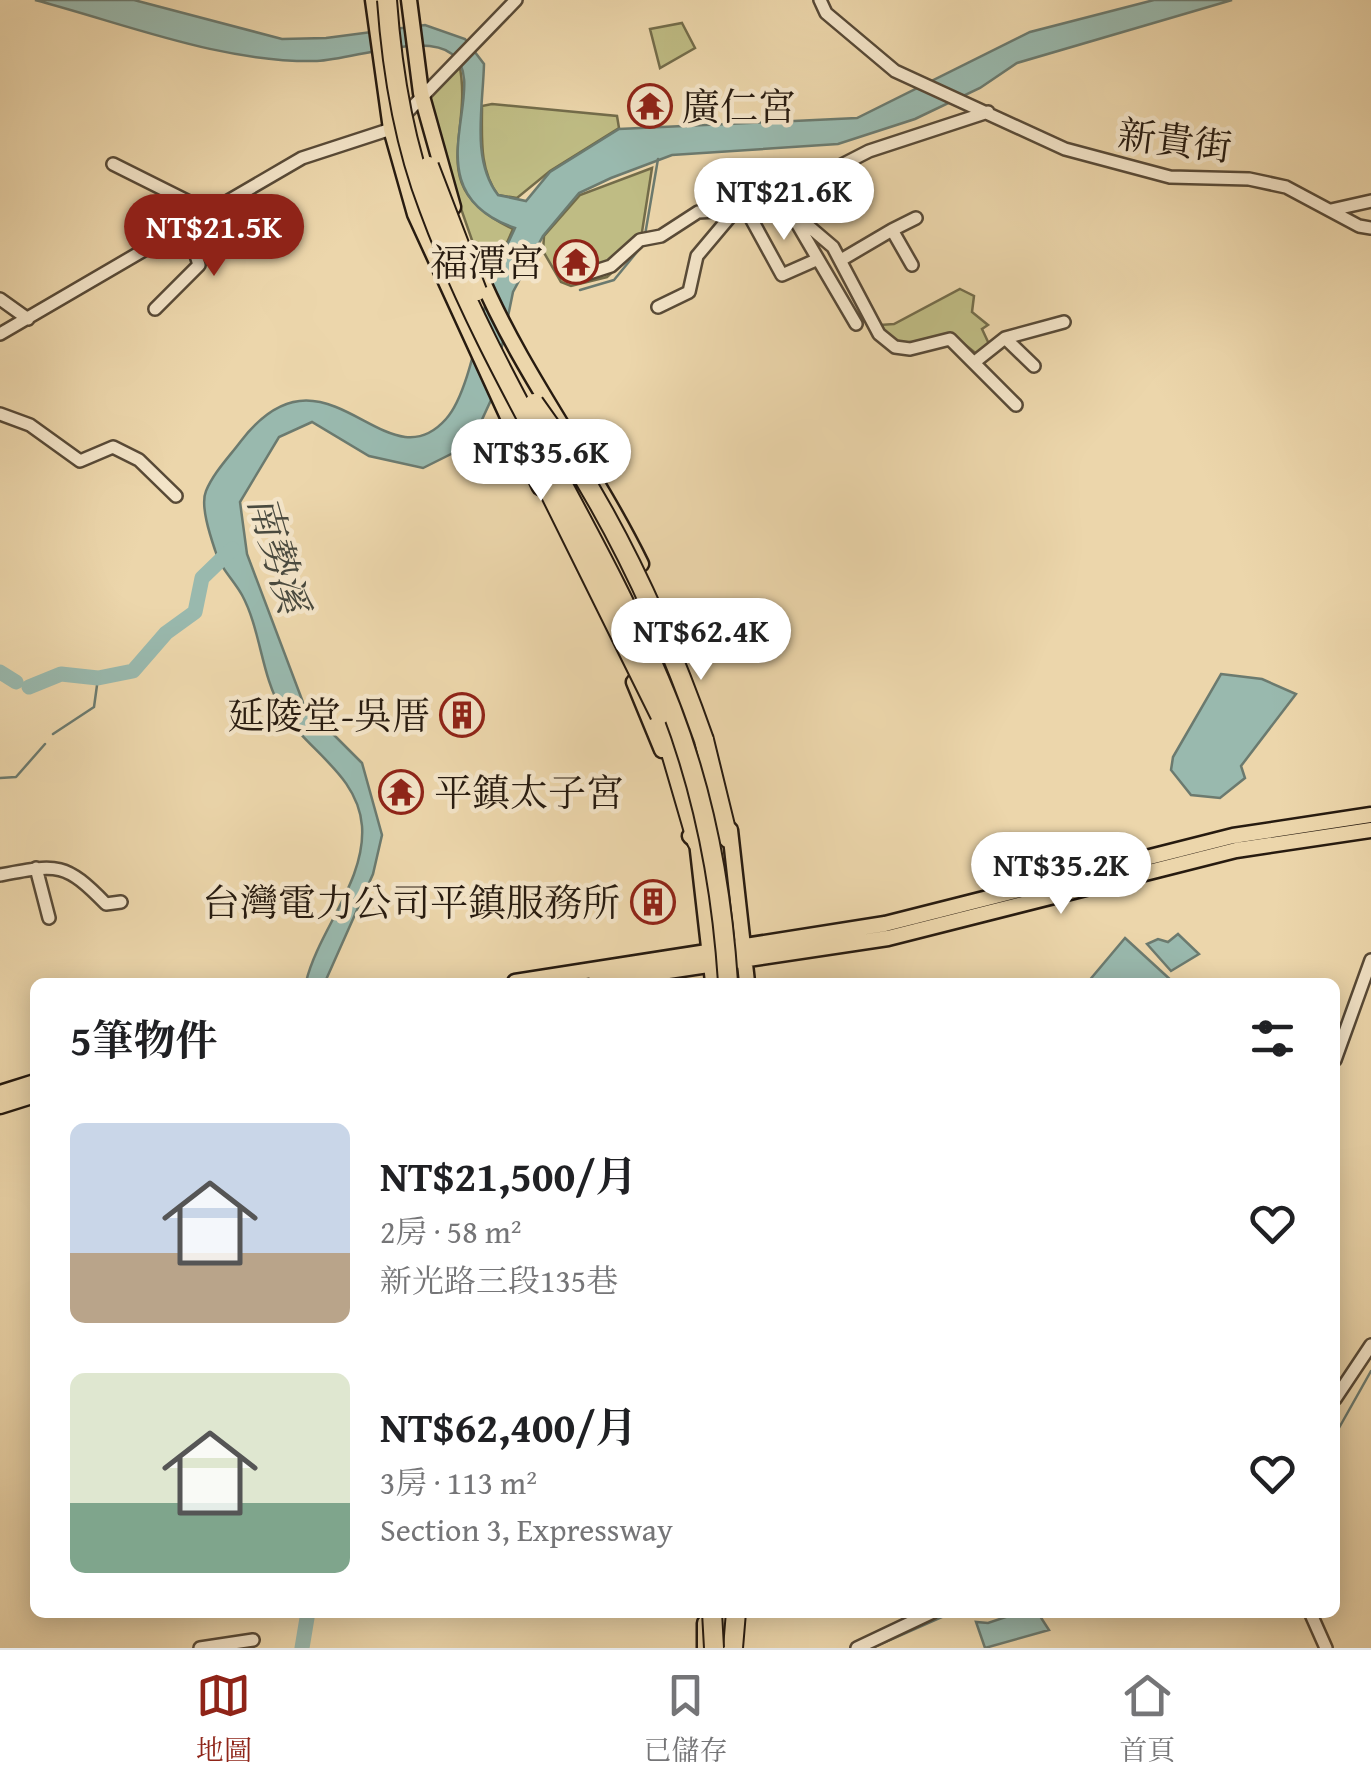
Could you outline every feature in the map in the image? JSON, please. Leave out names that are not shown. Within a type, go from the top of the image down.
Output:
[{"type":"highway","points":[[388,0],[401,106],[427,204],[450,262],[671,709],[715,868],[728,978]]},
{"type":"highway","points":[[398,0],[412,105],[443,213],[525,412],[547,487],[660,716],[697,842]]},
{"type":"highway","points":[[525,412],[602,507],[678,664],[704,740],[728,838]]},
{"type":"highway","points":[[525,412],[664,667],[694,754],[724,873],[737,978]]},
{"type":"highway","points":[[721,1648],[723,1618]]},
{"type":"main road","points":[[372,0],[377,55],[391,129],[415,214],[470,337],[525,412],[581,576],[652,719],[690,836],[697,842],[713,978]]},
{"type":"main road","points":[[408,0],[421,93],[458,225],[485,288],[522,356],[611,504],[626,550],[690,682],[713,748],[731,824],[728,838],[747,978]]},
{"type":"main road","points":[[1039,892],[1233,836],[1371,815]]},
{"type":"main road","points":[[547,978],[744,953],[1236,850],[1371,830]]},
{"type":"main road","points":[[614,978],[711,958]]},
{"type":"main road","points":[[0,1093],[30,1084]]},
{"type":"main road","points":[[0,1106],[30,1097]]},
{"type":"main road","points":[[721,1648],[723,1618]]},
{"type":"street","points":[[0,334],[302,158],[391,129],[421,93],[516,0]]},
{"type":"street","name":"新貴街","points":[[820,0],[826,13],[894,71],[1065,149],[1114,166],[1170,177],[1249,179],[1286,187],[1371,228]]},
{"type":"street","points":[[563,257],[568,273],[587,275],[611,266],[645,239],[698,212],[741,212],[784,196],[869,151],[988,112]]},
{"type":"street","points":[[113,164],[209,212]]},
{"type":"street","points":[[784,196],[799,218],[821,233],[841,260],[879,334],[895,347],[950,339],[976,361],[1016,406]]},
{"type":"street","points":[[1331,210],[1371,201]]},
{"type":"street","points":[[741,212],[782,275],[816,260]]},
{"type":"street","points":[[658,307],[689,292],[697,256],[741,212]]},
{"type":"street","points":[[799,218],[798,225],[816,260],[856,324]]},
{"type":"street","points":[[841,260],[916,218]]},
{"type":"street","points":[[154,309],[200,265],[186,226]]},
{"type":"street","points":[[892,230],[912,266]]},
{"type":"street","points":[[0,299],[28,319]]},
{"type":"street","points":[[976,361],[1005,338],[1064,322]]},
{"type":"street","points":[[1005,338],[1034,366]]},
{"type":"street","points":[[525,412],[547,471],[669,721],[698,826],[697,842]]},
{"type":"street","points":[[0,414],[30,425],[80,461],[113,447],[139,460],[176,496]]},
{"type":"street","points":[[581,576],[626,550]]},
{"type":"street","points":[[0,875],[48,866],[82,877],[103,902],[120,902]]},
{"type":"street","points":[[36,868],[49,918]]},
{"type":"street","points":[[1340,1046],[1371,960]]},
{"type":"street","points":[[1340,1391],[1371,1344]]},
{"type":"street","points":[[856,1648],[920,1618]]},
{"type":"street","points":[[1313,1618],[1326,1648]]},
{"type":"street","points":[[200,1648],[252,1640]]},
{"type":"shaded area","points":[[682,23],[695,48],[660,68],[650,29]]},
{"type":"shaded area","points":[[459,63],[460,177],[468,195],[485,212],[513,229],[488,286],[436,137],[430,95]]},
{"type":"shaded area","points":[[482,106],[617,116],[619,128],[550,171],[517,198],[498,195],[487,175],[482,141]]},
{"type":"shaded area","points":[[652,168],[642,232],[632,254],[607,277],[571,286],[561,282],[543,251],[544,236],[580,195]]},
{"type":"shaded area","points":[[960,289],[974,296],[972,312],[988,325],[982,329],[989,344],[978,355],[953,335],[903,342],[886,334],[879,325],[894,324]]},
{"type":"water","points":[[35,0],[134,0],[282,39],[326,38],[425,25],[465,39],[484,64],[484,166],[498,195],[526,201],[550,172],[619,129],[857,118],[1030,32],[1154,0],[1232,0],[1017,63],[980,88],[915,119],[838,144],[672,155],[611,178],[579,193],[543,236],[513,292],[491,400],[479,426],[459,450],[423,468],[369,456],[312,422],[279,437],[240,502],[247,554],[304,705],[362,763],[382,835],[373,874],[327,978],[307,978],[357,866],[362,826],[358,808],[341,777],[292,724],[275,697],[248,609],[215,550],[204,497],[217,471],[241,441],[272,411],[300,401],[327,404],[400,436],[423,435],[446,419],[461,392],[491,283],[515,228],[483,211],[465,190],[458,165],[464,89],[462,69],[452,54],[440,48],[406,46],[331,60],[281,60],[174,40]]},
{"type":"water","points":[[1221,674],[1262,679],[1296,694],[1241,766],[1245,778],[1220,798],[1191,795],[1171,770],[1173,757]]},
{"type":"water","points":[[1178,934],[1199,954],[1171,971],[1147,944],[1158,939],[1168,942]]},
{"type":"water","points":[[1125,938],[1169,978],[1091,978]]},
{"type":"water","points":[[1003,1618],[1041,1618],[1049,1630],[985,1648],[976,1622]]},
{"type":"waterway","points":[[645,235],[658,159]]},
{"type":"waterway","points":[[580,290],[614,280],[641,247]]},
{"type":"waterway","points":[[29,687],[61,674],[98,678],[133,671],[166,633],[195,612],[202,578],[232,549]]},
{"type":"waterway","points":[[0,672],[16,682]]},
{"type":"waterway","points":[[53,734],[94,707],[98,678]]},
{"type":"waterway","points":[[0,778],[16,777],[45,744]]},
{"type":"waterway","points":[[1340,1426],[1371,1371]]},
{"type":"waterway","name":"南勢溪","points":[[302,1648],[307,1618]]},
{"type":"waterway","points":[[872,1648],[940,1618]]},
{"type":"place","name":"廣仁宮","points":[[650,106]]},
{"type":"place","name":"福潭宮","points":[[576,262]]},
{"type":"place","name":"延陵堂-吳厝","points":[[462,715]]},
{"type":"place","name":"平鎮太子宮","points":[[401,792]]},
{"type":"place","name":"台灣電力公司平鎮服務所","points":[[653,902]]}]
